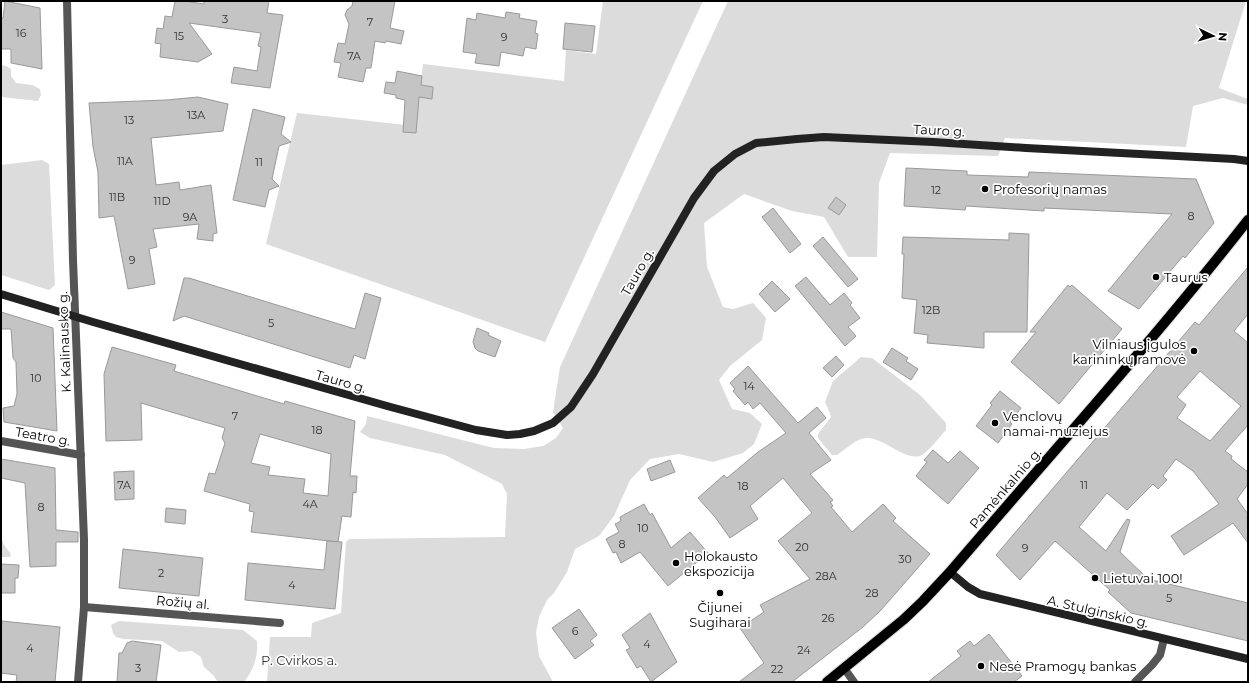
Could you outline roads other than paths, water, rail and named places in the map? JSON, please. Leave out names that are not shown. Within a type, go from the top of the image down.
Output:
[{"type":"main road","name":"Tauro g.","points":[[1,294],[75,317],[450,423],[492,433],[507,435],[520,434],[534,431],[554,423],[571,407],[593,374],[694,198],[714,171],[735,154],[756,143],[824,137],[1234,159],[1248,162]]},
{"type":"main road","name":"Pamėnkalnio g.","points":[[827,682],[903,620],[950,572],[1208,271],[1248,220]]},
{"type":"main road","name":"A. Stulginskio g.","points":[[950,572],[968,587],[980,594],[1248,659]]},
{"type":"street","name":"K. Kalinausko g.","points":[[68,1],[75,317],[84,540],[84,607],[78,682]]},
{"type":"street","name":"Teatro g.","points":[[1,441],[81,455]]},
{"type":"street","name":"Rožių al.","points":[[84,607],[280,623]]},
{"type":"street","points":[[1135,682],[1152,666],[1160,655],[1164,639]]},
{"type":"street","points":[[844,668],[854,682]]},
{"type":"place","name":"Profesorių namas","points":[[985,189]]},
{"type":"place","name":"Taurus","points":[[1156,277]]},
{"type":"place","name":"Vilniaus įgulos karininkų ramovė","points":[[1194,351]]},
{"type":"place","name":"Venclovų namai-muziejus","points":[[995,423]]},
{"type":"place","name":"Holokausto ekspozicija","points":[[676,563]]},
{"type":"place","name":"Lietuvai 100!","points":[[1095,578]]},
{"type":"place","name":"Čijunei Sugiharai","points":[[720,593]]},
{"type":"place","name":"Nesė Pramogų bankas","points":[[981,666]]},
{"type":"park label","name":"P. Cvirkos a.","points":[[299,660]]}]
